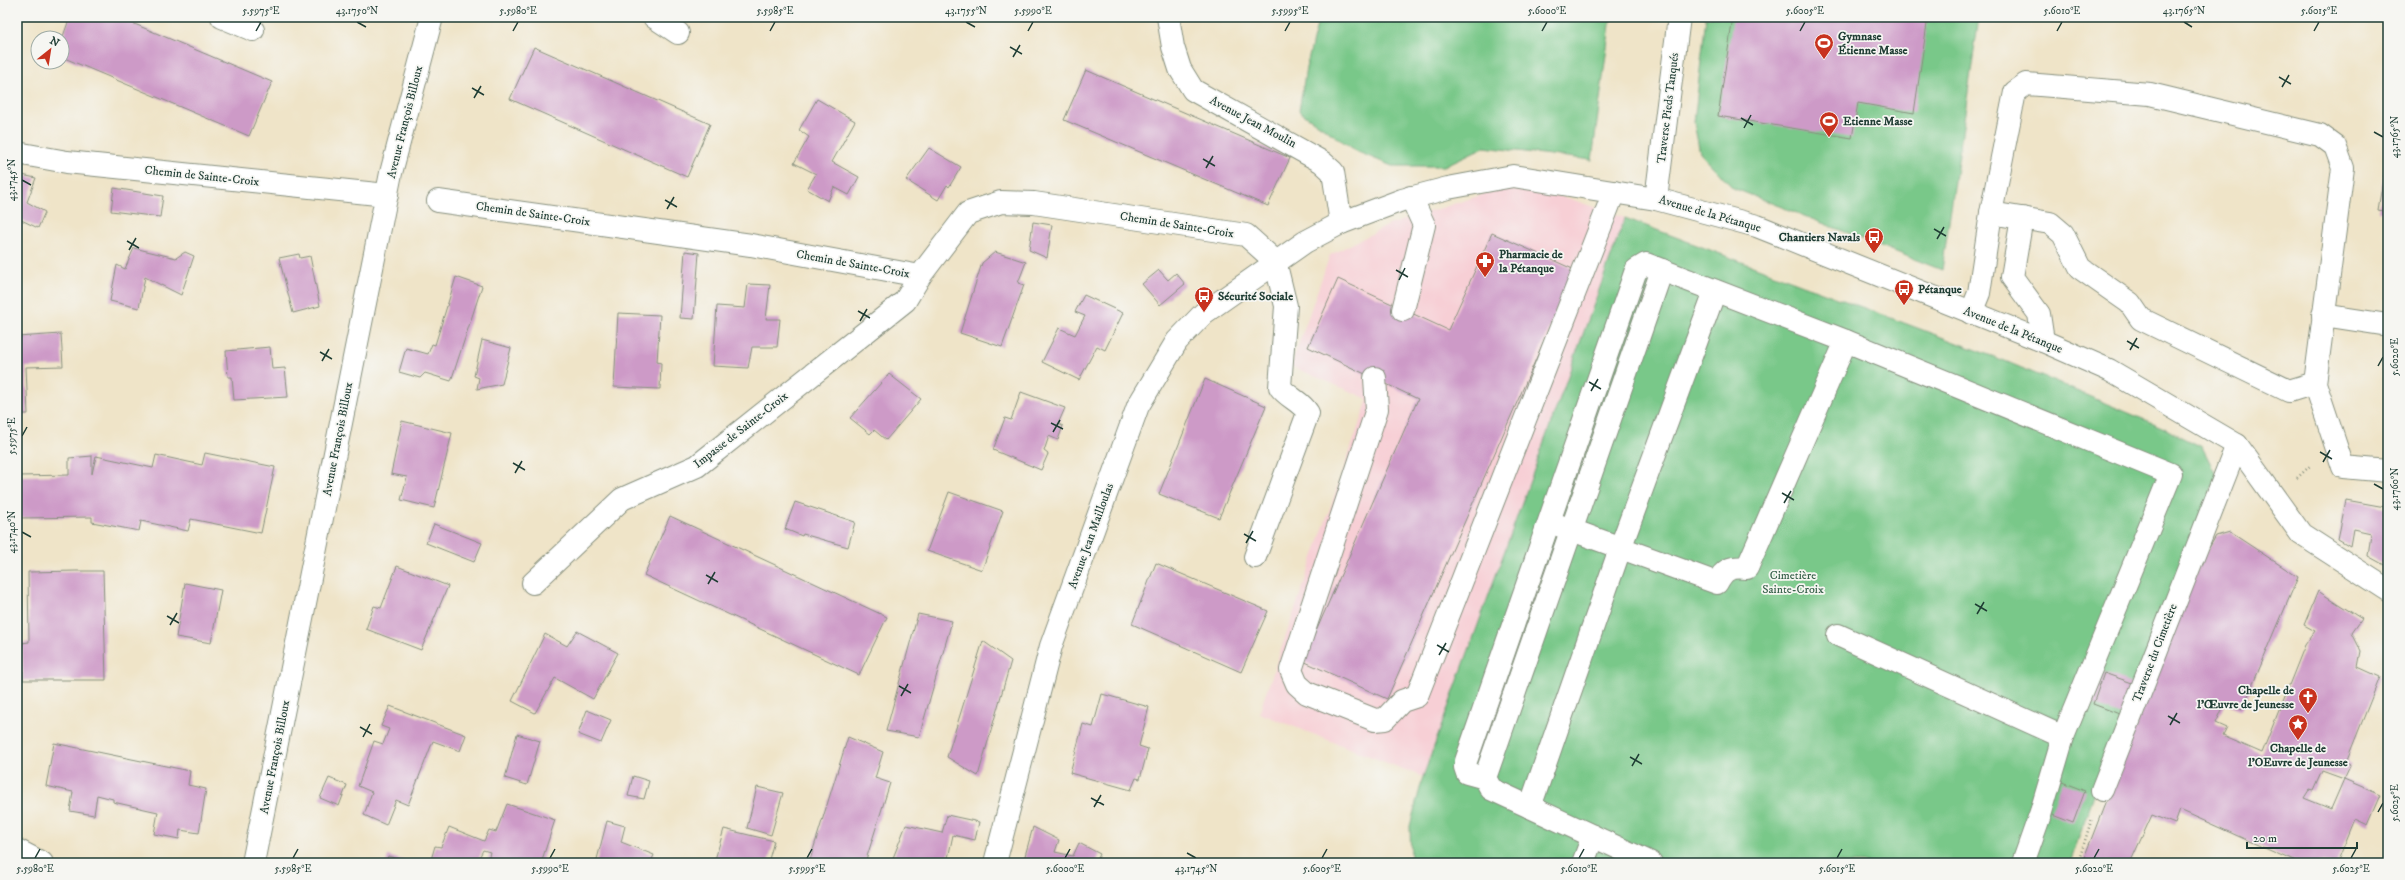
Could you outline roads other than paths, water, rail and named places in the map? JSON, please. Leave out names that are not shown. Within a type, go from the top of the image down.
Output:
[{"type":"street","points":[[222,17],[253,30]]},
{"type":"street","name":"Avenue François Billoux","points":[[253,863],[391,173],[432,17]]},
{"type":"street","points":[[654,17],[678,34]]},
{"type":"street","name":"Avenue Jean Moulin","points":[[1168,17],[1173,47],[1180,69],[1193,90],[1322,162],[1334,172],[1341,223]]},
{"type":"street","name":"Traverse Pieds Tanqués","points":[[1656,199],[1679,17]]},
{"type":"street","points":[[1971,314],[1979,294],[1991,213],[2015,92],[2026,84],[2150,94],[2320,135],[2335,146],[2343,168],[2315,383],[2343,467],[2388,471]]},
{"type":"street","name":"Chemin de Sainte-Croix","points":[[17,153],[67,162],[387,196]]},
{"type":"street","name":"Avenue de la Pétanque","points":[[1276,261],[1305,242],[1341,223],[1411,197],[1448,188],[1513,176],[1656,199],[1757,226],[1971,314],[2043,341],[2109,370],[2237,445]]},
{"type":"street","points":[[1375,378],[1377,409],[1291,670],[1297,684],[1307,693],[1375,720],[1385,719],[1402,701],[1417,696],[1614,192]]},
{"type":"street","points":[[1404,310],[1424,225],[1411,197]]},
{"type":"street","name":"Chemin de Sainte-Croix","points":[[438,201],[751,245],[920,276],[968,213],[1001,202],[1034,203],[1246,235],[1276,261]]},
{"type":"street","points":[[1991,213],[2050,222],[2056,226],[2063,234],[2080,268],[2130,303],[2141,318],[2289,391],[2315,383]]},
{"type":"street","points":[[2022,218],[2012,277],[2039,314],[2043,341]]},
{"type":"street","points":[[1255,557],[1308,413],[1303,404],[1286,395],[1280,387],[1286,306],[1276,261]]},
{"type":"street","name":"Avenue Jean Mailloulas","points":[[994,863],[1051,646],[1138,406],[1177,342],[1204,313],[1276,261]]},
{"type":"street","points":[[1651,863],[1491,789],[1485,778],[1467,773],[1465,767],[1636,270],[1646,264],[1846,341],[2171,474],[2063,737],[2042,812],[2023,863]]},
{"type":"street","points":[[1485,778],[1662,270]]},
{"type":"street","name":"Impasse de Sainte-Croix","points":[[533,583],[622,499],[697,466],[887,316],[905,301],[920,276]]},
{"type":"street","points":[[1979,294],[2012,277]]},
{"type":"street","points":[[1530,807],[1621,546],[1715,291]]},
{"type":"street","points":[[2324,315],[2388,325]]},
{"type":"street","points":[[1549,521],[1571,530],[1621,546],[1717,583],[1723,571],[1734,567],[1746,568],[1846,341]]},
{"type":"street","points":[[2237,445],[2301,534],[2388,590]]},
{"type":"street","name":"Traverse du Cimetière","points":[[2102,790],[2237,445]]},
{"type":"street","points":[[1838,635],[2063,737]]},
{"type":"street","points":[[1583,863],[1593,836]]},
{"type":"street","points":[[17,850],[42,863]]},
{"type":"place","name":"Gymnase Étienne Masse","points":[[1824,60]]},
{"type":"place","name":"Etienne Masse","points":[[1829,138]]},
{"type":"place","name":"Chantiers Navals","points":[[1874,254]]},
{"type":"place","name":"Pharmacie de la Pétanque","points":[[1485,278]]},
{"type":"place","name":"Pétanque","points":[[1904,306]]},
{"type":"place","name":"Sécurité Sociale","points":[[1204,313]]},
{"type":"place","name":"Chapelle de l'Œuvre de Jeunesse","points":[[2308,714]]},
{"type":"place","name":"Chapelle de l'OEuvre de Jeunesse","points":[[2298,741]]},
{"type":"park label","name":"Cimetière Sainte-Croix","points":[[1793,582]]}]
